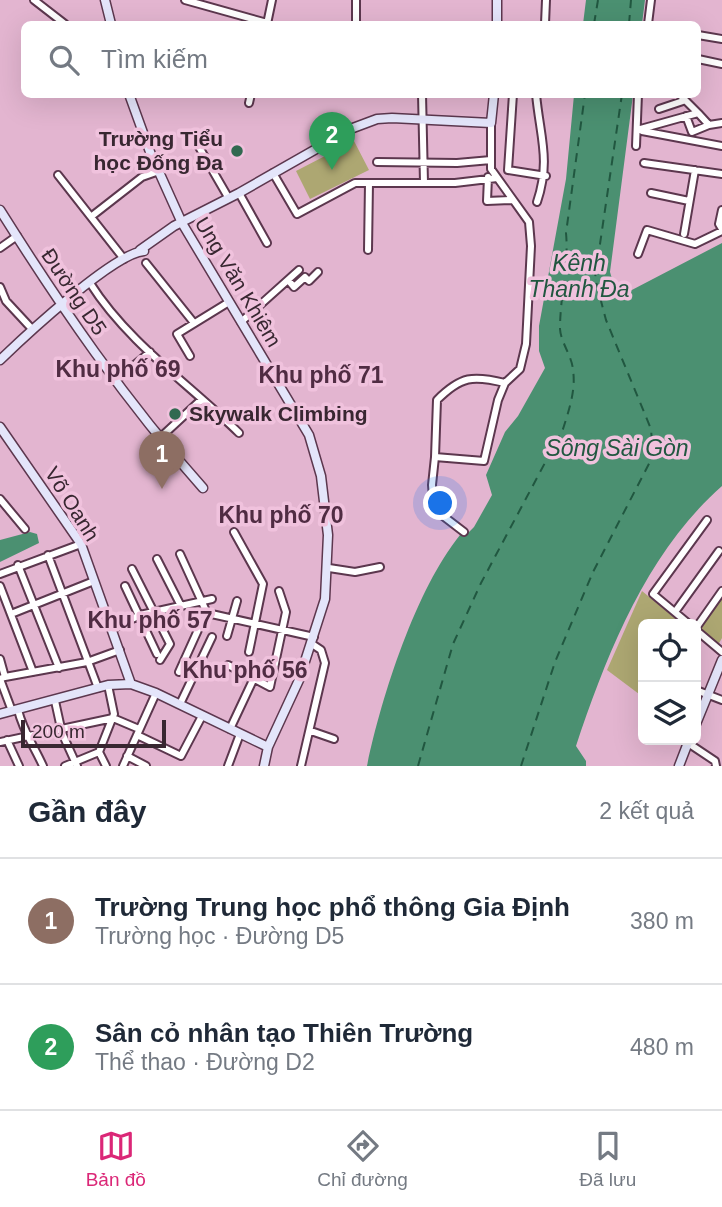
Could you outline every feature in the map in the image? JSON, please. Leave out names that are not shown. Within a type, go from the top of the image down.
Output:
[{"type":"street","points":[[34,0],[61,21]]},
{"type":"street","points":[[105,0],[110,21]]},
{"type":"street","points":[[185,0],[257,21]]},
{"type":"street","points":[[268,21],[272,0]]},
{"type":"street","points":[[356,0],[356,21]]},
{"type":"street","points":[[497,0],[497,21]]},
{"type":"street","points":[[545,21],[546,0]]},
{"type":"street","points":[[648,21],[651,0]]},
{"type":"street","points":[[701,36],[722,39]]},
{"type":"street","points":[[701,60],[722,64]]},
{"type":"street","name":"Ung Văn Khiêm","points":[[131,98],[180,225],[309,435],[321,476],[328,536],[325,599],[313,640],[268,747],[264,766]]},
{"type":"street","points":[[248,103],[250,98]]},
{"type":"street","points":[[422,98],[424,183]]},
{"type":"street","points":[[494,98],[487,201],[513,200]]},
{"type":"street","points":[[513,98],[508,170],[546,176]]},
{"type":"street","points":[[536,98],[546,176],[537,202]]},
{"type":"street","points":[[636,146],[638,98]]},
{"type":"street","points":[[659,108],[681,98],[709,125]]},
{"type":"street","points":[[637,130],[698,113]]},
{"type":"street","points":[[686,116],[692,132],[722,123]]},
{"type":"street","points":[[0,360],[60,304],[152,240],[353,128],[373,121],[491,122]]},
{"type":"street","points":[[637,130],[722,146]]},
{"type":"street","points":[[199,147],[228,197]]},
{"type":"street","points":[[377,162],[491,160]]},
{"type":"street","points":[[644,163],[722,174]]},
{"type":"street","points":[[435,457],[484,461],[495,410],[505,383],[520,369],[526,344],[531,246],[529,222],[491,169]]},
{"type":"street","points":[[684,233],[695,170]]},
{"type":"street","points":[[92,216],[142,177],[159,171]]},
{"type":"street","points":[[273,173],[297,214],[352,184],[498,178]]},
{"type":"street","points":[[58,175],[124,259]]},
{"type":"street","points":[[368,250],[369,183]]},
{"type":"street","points":[[239,193],[267,243]]},
{"type":"street","points":[[651,193],[689,201]]},
{"type":"street","name":"Đường D5","points":[[0,210],[60,304],[114,381],[204,488]]},
{"type":"street","points":[[638,254],[647,230],[695,244],[722,230],[719,224],[722,210]]},
{"type":"street","points":[[0,248],[17,236]]},
{"type":"street","points":[[146,263],[194,323]]},
{"type":"street","points":[[242,322],[299,270]]},
{"type":"street","points":[[288,280],[294,287],[305,277],[309,281],[318,272]]},
{"type":"street","points":[[90,283],[105,307],[239,433]]},
{"type":"street","points":[[0,287],[3,303],[32,329]]},
{"type":"street","points":[[170,339],[229,302]]},
{"type":"street","points":[[177,334],[190,356]]},
{"type":"street","points":[[114,381],[150,352]]},
{"type":"street","points":[[464,531],[434,509],[432,485],[437,400],[452,385],[478,376],[505,383]]},
{"type":"street","points":[[162,436],[202,399]]},
{"type":"street","name":"Võ Oanh","points":[[0,427],[81,544],[131,684]]},
{"type":"street","points":[[0,499],[25,529]]},
{"type":"street","points":[[683,619],[653,594],[707,520]]},
{"type":"street","points":[[234,532],[264,587],[249,652]]},
{"type":"street","points":[[0,574],[18,565],[81,544]]},
{"type":"street","points":[[675,612],[719,551]]},
{"type":"street","points":[[180,554],[204,601],[207,613],[283,630],[313,640],[321,650],[325,663],[301,766]]},
{"type":"street","points":[[48,555],[98,688]]},
{"type":"street","points":[[157,558],[181,606]]},
{"type":"street","points":[[18,565],[60,668]]},
{"type":"street","points":[[328,568],[355,572],[380,566]]},
{"type":"street","points":[[125,586],[159,657],[170,644],[132,569]]},
{"type":"street","points":[[11,614],[94,581]]},
{"type":"street","points":[[0,586],[33,673]]},
{"type":"street","points":[[228,665],[270,687],[286,612],[279,591]]},
{"type":"street","points":[[701,622],[722,591]]},
{"type":"street","points":[[111,629],[140,615],[212,599]]},
{"type":"street","points":[[227,636],[237,601]]},
{"type":"street","points":[[179,672],[198,630]]},
{"type":"street","points":[[701,633],[722,652]]},
{"type":"street","points":[[180,704],[212,637]]},
{"type":"street","points":[[2,678],[87,662],[120,650]]},
{"type":"street","points":[[189,650],[203,656]]},
{"type":"street","points":[[0,659],[2,678],[15,711],[43,766]]},
{"type":"street","points":[[701,712],[722,660]]},
{"type":"street","points":[[230,729],[254,678]]},
{"type":"street","points":[[0,714],[108,685],[131,684],[180,704],[268,747]]},
{"type":"street","points":[[65,766],[76,764],[99,751],[113,718],[108,685]]},
{"type":"street","points":[[701,692],[722,700]]},
{"type":"street","points":[[123,766],[156,693]]},
{"type":"street","points":[[55,701],[61,728],[76,764]]},
{"type":"street","points":[[19,766],[4,741],[113,718],[181,756],[202,716]]},
{"type":"street","points":[[311,731],[334,739]]},
{"type":"street","points":[[228,766],[240,734]]},
{"type":"street","points":[[679,766],[688,745]]},
{"type":"street","points":[[693,745],[715,761],[716,766]]},
{"type":"street","points":[[99,751],[106,766]]},
{"type":"street","points":[[127,756],[146,766]]},
{"type":"shaded area","points":[[354,141],[369,170],[310,199],[296,171]]},
{"type":"shaded area","points":[[642,591],[676,619],[638,619],[638,693],[607,670]]},
{"type":"shaded area","points":[[722,595],[722,638],[718,645],[701,630],[701,625]]},
{"type":"water","points":[[586,0],[645,0],[642,21],[583,21]]},
{"type":"water","name":"Sông Sài Gòn","points":[[574,98],[633,98],[610,272],[615,289],[628,292],[722,243],[722,486],[695,512],[672,541],[632,606],[601,675],[576,746],[586,761],[586,766],[367,766],[391,677],[415,614],[444,558],[460,535],[464,537],[474,527],[492,495],[486,475],[505,432],[518,416],[545,368],[539,351],[539,326],[566,179]]},
{"type":"water","points":[[30,532],[37,534],[39,543],[0,562],[0,540]]},
{"type":"ferry route","points":[[594,21],[598,0]]},
{"type":"ferry route","points":[[629,21],[631,0]]},
{"type":"ferry route","points":[[418,766],[453,644],[481,583],[563,429],[570,407],[574,385],[573,370],[561,334],[560,317],[566,233],[584,98]]},
{"type":"ferry route","points":[[521,766],[555,662],[593,572],[653,456],[651,429],[606,320],[595,278],[621,98]]},
{"type":"place","name":"Trường Tiểu học Đống Đa","points":[[237,151]]},
{"type":"place","name":"Sân cỏ nhân tạo Thiên Trường","points":[[332,170]]},
{"type":"place","name":"Skywalk Climbing","points":[[175,414]]},
{"type":"place","name":"Trường Trung học phổ thông Gia Định","points":[[162,489]]},
{"type":"district","name":"Khu phố 69","points":[[118,369]]},
{"type":"district","name":"Khu phố 71","points":[[321,375]]},
{"type":"district","name":"Khu phố 70","points":[[281,515]]},
{"type":"district","name":"Khu phố 57","points":[[150,620]]},
{"type":"district","name":"Khu phố 56","points":[[245,670]]},
{"type":"water label","name":"Kênh Thanh Đa","points":[[579,276]]}]
